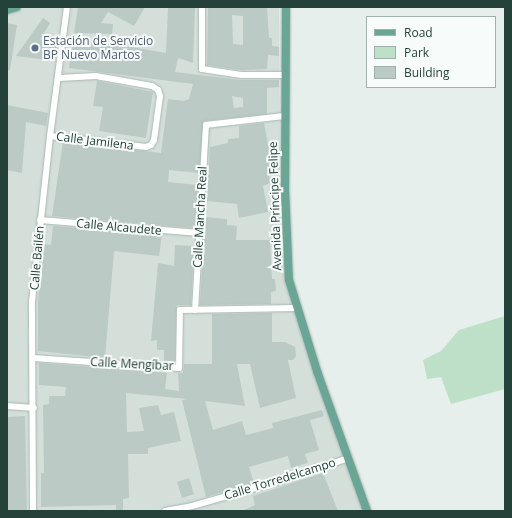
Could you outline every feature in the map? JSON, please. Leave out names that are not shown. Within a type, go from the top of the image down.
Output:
[{"type":"main road","points":[[7,10],[17,7]]},
{"type":"main road","name":"Avenida Príncipe Felipe","points":[[286,7],[285,116],[287,249],[289,280],[296,308],[367,511]]},
{"type":"street","name":"Calle Bailén","points":[[33,511],[34,358],[32,302],[50,136],[68,7]]},
{"type":"street","points":[[202,7],[202,69],[242,74],[286,75]]},
{"type":"street","name":"Calle Jamilena","points":[[50,136],[146,147],[151,145],[154,140],[160,96],[158,90],[152,86],[96,76],[59,78]]},
{"type":"street","name":"Calle Mancha Real","points":[[195,310],[206,125],[285,116]]},
{"type":"street","name":"Calle Alcaudete","points":[[40,220],[199,233]]},
{"type":"street","name":"Calle Mengíbar","points":[[34,358],[179,368],[180,310],[296,308]]},
{"type":"street","points":[[7,406],[34,408]]},
{"type":"street","name":"Calle Torredelcampo","points":[[165,511],[192,506],[297,476],[348,458]]},
{"type":"shaded area","points":[[7,7],[279,7],[280,247],[296,308],[363,511],[7,511]]},
{"type":"green space","points":[[505,316],[505,389],[451,404],[441,377],[427,379],[423,360],[441,351],[459,330]]},
{"type":"building","points":[[78,7],[145,7],[134,26],[108,12],[101,23],[113,24],[112,34],[74,33]]},
{"type":"building","points":[[168,7],[195,7],[193,63],[178,58],[175,72],[240,80],[279,80],[279,87],[267,88],[267,114],[204,121],[199,173],[169,170],[168,182],[198,185],[195,228],[52,216],[63,142],[161,153],[168,99],[184,101],[189,99],[193,84],[69,68],[74,37],[166,53]],"holes":[[[232,96],[243,98],[243,107],[234,108]]]},
{"type":"building","points":[[208,7],[267,7],[269,38],[272,38],[272,46],[279,47],[279,56],[268,55],[267,69],[241,70],[207,65]],"holes":[[[232,15],[243,16],[243,45],[233,44]]]},
{"type":"building","points":[[43,18],[50,23],[40,40],[57,36],[55,61],[16,56]]},
{"type":"building","points":[[7,23],[17,25],[10,70],[7,70]]},
{"type":"building","points":[[97,81],[153,92],[146,138],[99,131],[103,107],[93,106]]},
{"type":"building","points":[[7,105],[48,113],[46,126],[26,122],[22,173],[7,170]]},
{"type":"building","points":[[264,123],[271,161],[280,160],[280,164],[268,167],[270,183],[263,186],[268,212],[239,218],[237,204],[207,201],[210,147],[228,143],[228,139],[239,138],[239,126]]},
{"type":"building","points":[[205,217],[227,219],[227,225],[237,226],[236,240],[270,240],[272,279],[275,279],[276,291],[271,292],[271,304],[200,305]]},
{"type":"building","points":[[53,226],[162,235],[159,256],[114,251],[105,358],[38,351],[38,301],[45,244],[51,245]]},
{"type":"building","points":[[175,245],[194,246],[191,305],[177,305],[176,310],[175,363],[164,362],[164,350],[157,350],[157,340],[151,341],[158,263],[174,266]]},
{"type":"building","points":[[272,313],[272,342],[285,342],[295,347],[296,356],[293,360],[288,360],[296,398],[260,408],[250,364],[237,364],[245,406],[205,401],[213,430],[242,421],[246,435],[273,428],[272,423],[322,410],[324,416],[310,420],[319,450],[305,454],[308,463],[291,468],[288,456],[249,467],[254,483],[206,497],[182,400],[188,399],[126,393],[127,432],[144,431],[139,408],[158,405],[161,415],[174,412],[181,441],[148,448],[148,454],[128,454],[129,498],[123,499],[123,510],[116,511],[116,505],[41,507],[41,473],[44,473],[43,405],[49,404],[49,396],[65,396],[66,387],[39,385],[39,363],[167,373],[165,389],[179,391],[178,373],[183,373],[184,364],[212,364],[212,314]]},
{"type":"building","points":[[25,416],[27,511],[7,511],[7,417]]},
{"type":"building","points":[[323,473],[338,511],[242,511],[255,505],[253,496]]},
{"type":"building","points":[[189,478],[194,494],[182,498],[177,482]]},
{"type":"place","name":"Estación de Servicio BP Nuevo Martos","points":[[35,48]]}]
